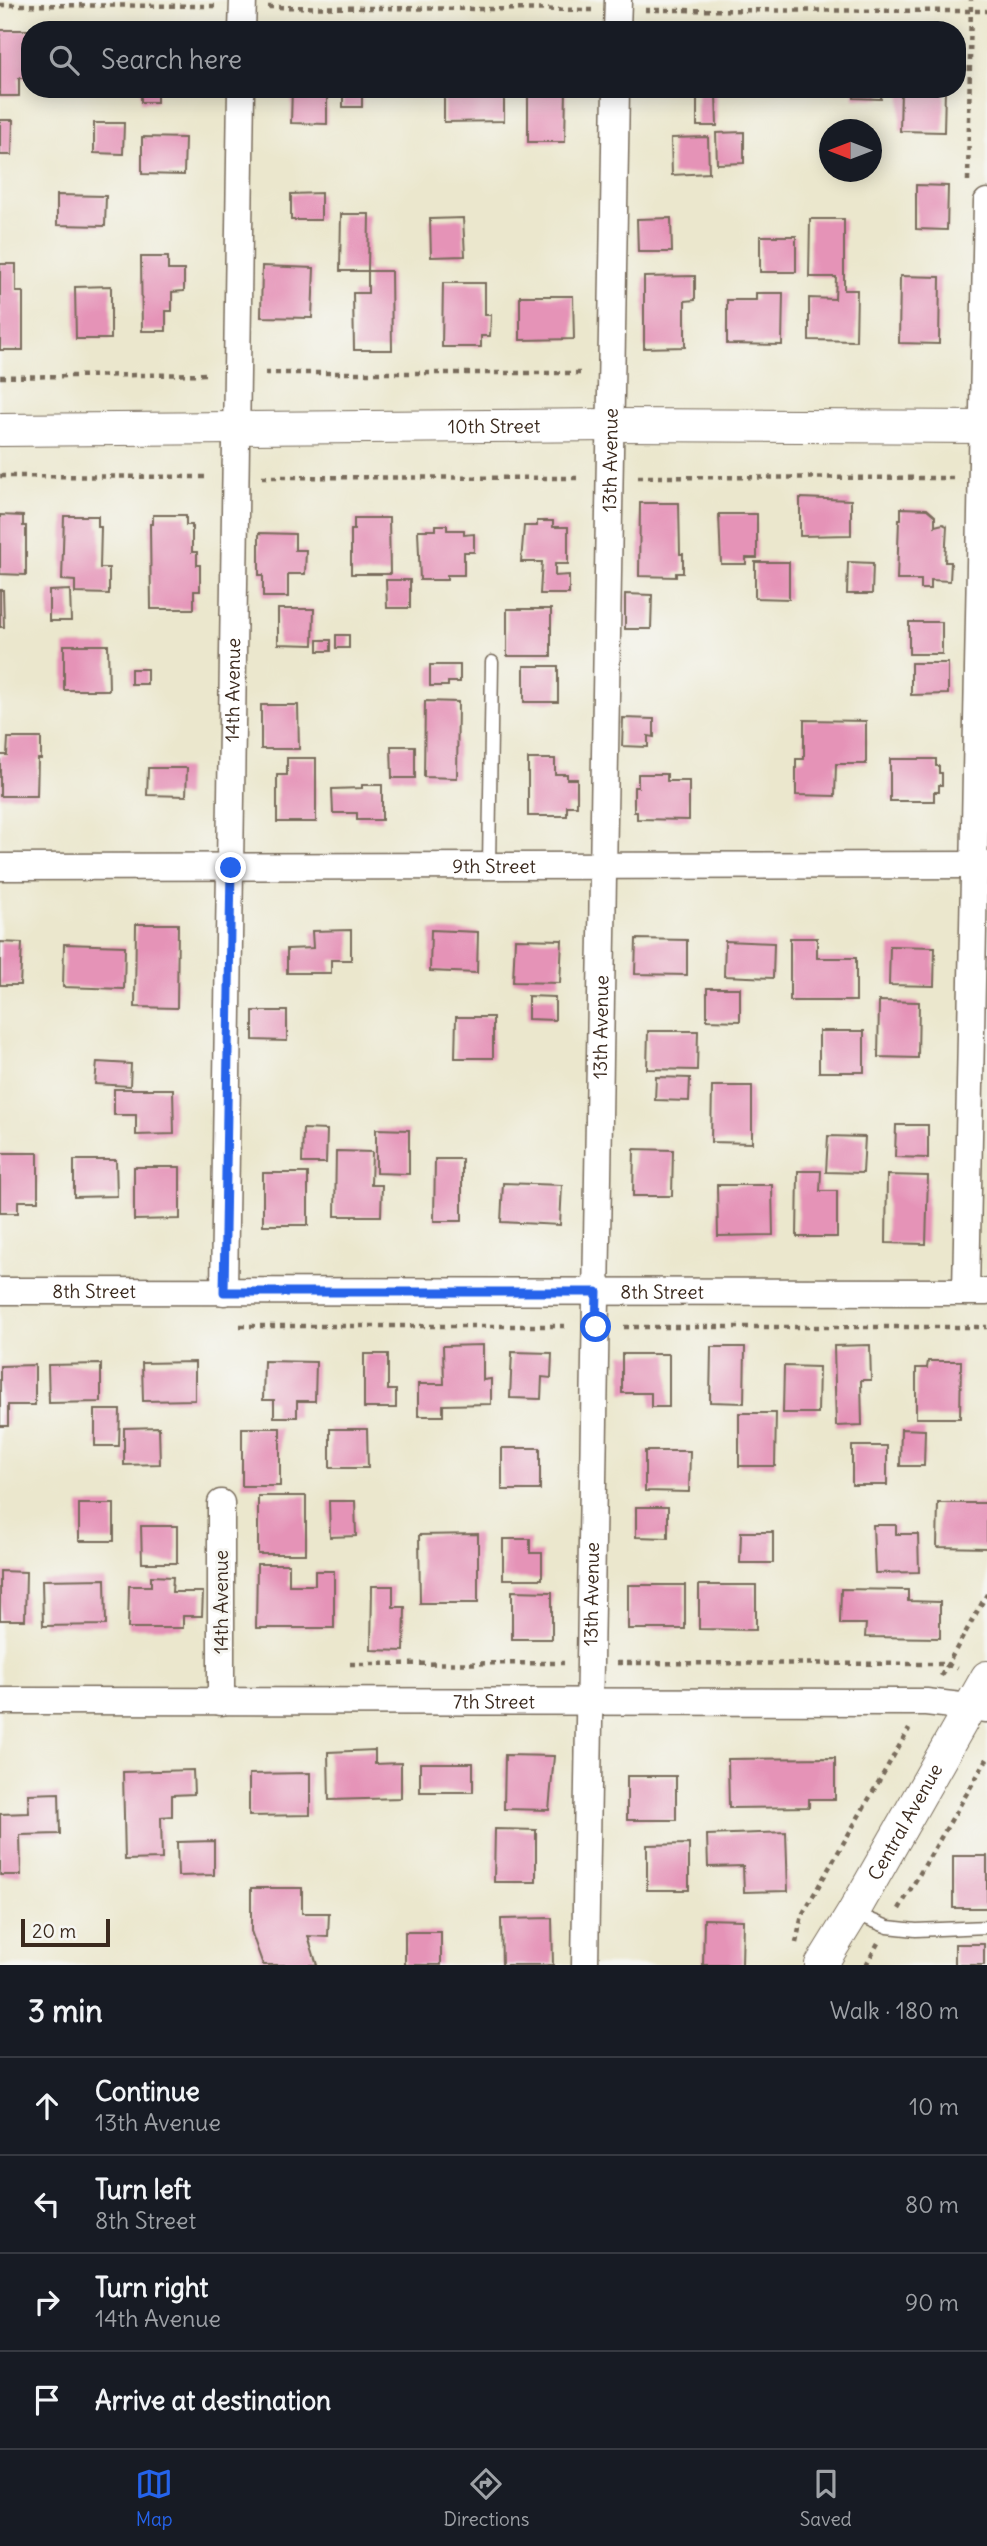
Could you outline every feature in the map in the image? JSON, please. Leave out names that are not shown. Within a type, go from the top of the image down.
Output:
[{"type":"street","name":"14th Avenue","points":[[224,1292],[231,868],[234,426],[241,98]]},
{"type":"street","name":"13th Avenue","points":[[585,1965],[616,98]]},
{"type":"street","points":[[977,1292],[987,202]]},
{"type":"street","name":"10th Street","points":[[0,430],[234,426],[985,426]]},
{"type":"street","name":"9th Street","points":[[0,867],[980,865]]},
{"type":"street","name":"8th Street","points":[[0,1291],[977,1292]]},
{"type":"street","name":"14th Avenue","points":[[221,1503],[221,1702]]},
{"type":"street","name":"Central Avenue","points":[[821,1965],[978,1708],[976,1674]]},
{"type":"street","name":"7th Street","points":[[0,1701],[926,1702],[978,1708]]},
{"type":"lane","points":[[489,866],[492,662]]},
{"type":"lane","points":[[853,1913],[888,1927],[916,1930],[987,1927]]},
{"type":"path","points":[[0,5],[242,4],[616,12],[987,11]]},
{"type":"path","points":[[251,373],[593,373]]},
{"type":"path","points":[[0,377],[217,374]]},
{"type":"path","points":[[0,476],[218,477]]},
{"type":"path","points":[[250,477],[592,478]]},
{"type":"path","points":[[637,477],[966,478]]},
{"type":"path","points":[[240,1326],[579,1326]]},
{"type":"path","points":[[610,1327],[987,1327]]},
{"type":"path","points":[[939,1680],[987,1594]]},
{"type":"path","points":[[350,1664],[573,1663]]},
{"type":"path","points":[[604,1664],[947,1664],[976,1674]]},
{"type":"path","points":[[792,1953],[802,1915],[914,1721]]},
{"type":"path","points":[[866,1965],[987,1759]]},
{"type":"building","points":[[0,30],[21,30],[19,96],[0,96]]},
{"type":"building","points":[[141,98],[157,98],[157,102],[141,102]]},
{"type":"building","points":[[292,98],[327,98],[327,124],[291,123]]},
{"type":"building","points":[[343,98],[362,98],[362,107],[343,107]]},
{"type":"building","points":[[444,98],[504,98],[504,121],[444,122]]},
{"type":"building","points":[[528,98],[566,98],[565,142],[528,142]]},
{"type":"building","points":[[697,98],[716,98],[717,126],[697,126]]},
{"type":"building","points":[[901,98],[945,98],[944,132],[900,131]]},
{"type":"building","points":[[0,120],[13,120],[12,155],[0,155]]},
{"type":"building","points":[[94,123],[124,123],[123,154],[94,153]]},
{"type":"building","points":[[744,132],[744,163],[717,164],[716,133]]},
{"type":"building","points":[[142,137],[185,138],[184,175],[142,174]]},
{"type":"building","points":[[708,137],[709,173],[672,175],[671,138]]},
{"type":"building","points":[[916,185],[948,186],[947,230],[916,229]]},
{"type":"building","points":[[321,193],[321,220],[291,220],[291,194]]},
{"type":"building","points":[[57,195],[106,196],[105,226],[57,225]]},
{"type":"building","points":[[341,214],[369,214],[368,271],[340,271]]},
{"type":"building","points":[[463,218],[465,256],[431,257],[430,219]]},
{"type":"building","points":[[671,218],[672,252],[638,252],[637,219]]},
{"type":"building","points":[[810,219],[844,219],[844,290],[857,290],[856,341],[809,340],[809,298],[835,299],[836,277],[809,277]]},
{"type":"building","points":[[760,236],[796,236],[796,272],[760,272]]},
{"type":"building","points":[[141,257],[168,257],[168,270],[184,270],[184,291],[172,292],[172,311],[166,311],[166,331],[142,331]]},
{"type":"building","points":[[0,264],[16,264],[16,292],[23,292],[23,350],[0,350]]},
{"type":"building","points":[[262,266],[314,268],[312,318],[261,317]]},
{"type":"building","points":[[368,271],[391,271],[392,350],[354,350],[353,293],[368,293]]},
{"type":"building","points":[[695,276],[695,300],[685,301],[685,347],[644,348],[644,277]]},
{"type":"building","points":[[900,276],[940,277],[939,344],[899,343]]},
{"type":"building","points":[[443,283],[485,283],[485,315],[491,315],[490,336],[481,336],[481,347],[442,347]]},
{"type":"building","points":[[111,286],[111,339],[76,339],[75,287]]},
{"type":"building","points":[[756,293],[783,293],[782,345],[727,344],[727,300],[756,300]]},
{"type":"building","points":[[520,296],[573,296],[574,339],[520,340]]},
{"type":"building","points":[[800,498],[851,500],[851,535],[800,536]]},
{"type":"building","points":[[640,503],[679,503],[683,573],[676,573],[676,577],[639,576]]},
{"type":"building","points":[[901,508],[927,509],[935,516],[935,526],[947,526],[945,562],[951,562],[950,581],[931,580],[931,589],[921,589],[921,580],[897,580]]},
{"type":"building","points":[[719,514],[757,514],[757,558],[746,558],[746,564],[721,564]]},
{"type":"building","points":[[0,515],[23,516],[23,526],[26,526],[26,575],[0,574]]},
{"type":"building","points":[[153,515],[186,515],[186,525],[192,525],[192,552],[197,552],[197,565],[200,565],[200,591],[194,591],[194,609],[151,609],[150,524],[153,524]]},
{"type":"building","points":[[64,516],[98,516],[98,527],[101,527],[100,568],[109,568],[109,594],[75,593],[75,581],[62,580]]},
{"type":"building","points":[[354,518],[389,518],[390,574],[351,574],[351,530],[354,530]]},
{"type":"building","points":[[537,521],[553,521],[553,527],[568,527],[568,564],[555,564],[555,576],[569,575],[569,594],[540,594],[542,562],[521,562],[524,526],[537,526]]},
{"type":"building","points":[[436,525],[447,525],[447,530],[464,530],[464,535],[474,534],[474,552],[464,552],[464,575],[447,575],[447,580],[420,580],[418,530],[436,530]]},
{"type":"building","points":[[259,533],[295,534],[295,550],[306,550],[305,574],[288,574],[288,597],[263,597],[263,575],[259,575]]},
{"type":"building","points":[[755,562],[789,562],[789,599],[755,598]]},
{"type":"building","points":[[848,562],[873,563],[872,594],[847,594]]},
{"type":"building","points":[[386,580],[410,580],[410,608],[387,608]]},
{"type":"building","points":[[0,590],[3,590],[4,627],[0,627]]},
{"type":"building","points":[[70,590],[71,621],[49,621],[49,591]]},
{"type":"building","points":[[625,594],[652,595],[651,629],[625,629]]},
{"type":"building","points":[[278,609],[314,609],[313,645],[278,644]]},
{"type":"building","points":[[507,609],[551,609],[551,656],[507,656]]},
{"type":"building","points":[[909,622],[942,622],[942,654],[909,654]]},
{"type":"building","points":[[336,635],[349,635],[349,648],[336,648]]},
{"type":"building","points":[[318,640],[331,640],[331,651],[318,651]]},
{"type":"building","points":[[64,645],[108,645],[109,690],[64,690]]},
{"type":"building","points":[[911,663],[948,663],[948,694],[911,695]]},
{"type":"building","points":[[430,665],[460,665],[460,682],[448,682],[448,686],[430,686]]},
{"type":"building","points":[[524,666],[558,666],[558,702],[524,702]]},
{"type":"building","points":[[131,669],[147,669],[147,684],[131,684]]},
{"type":"building","points":[[425,701],[458,702],[457,778],[424,777]]},
{"type":"building","points":[[261,705],[298,705],[299,749],[261,749]]},
{"type":"building","points":[[623,718],[654,719],[654,737],[648,736],[648,747],[622,746]]},
{"type":"building","points":[[804,720],[866,721],[866,764],[836,764],[835,796],[796,795],[796,759],[804,759]]},
{"type":"building","points":[[8,738],[41,738],[37,796],[0,796],[0,755],[7,755]]},
{"type":"building","points":[[391,746],[415,746],[415,778],[392,778]]},
{"type":"building","points":[[287,758],[316,758],[316,822],[277,822],[277,775],[287,775]]},
{"type":"building","points":[[528,759],[555,759],[555,774],[567,774],[567,779],[577,779],[577,806],[567,806],[567,816],[528,816]]},
{"type":"building","points":[[890,759],[936,759],[939,773],[942,773],[942,785],[939,785],[939,792],[934,792],[934,801],[890,801]]},
{"type":"building","points":[[148,768],[187,768],[186,796],[147,795]]},
{"type":"building","points":[[638,774],[667,774],[667,781],[689,781],[689,820],[637,819],[637,812],[634,812],[634,787],[638,787]]},
{"type":"building","points":[[362,785],[382,785],[382,820],[357,820],[357,813],[333,813],[332,789],[362,788]]},
{"type":"building","points":[[136,924],[178,924],[177,1008],[135,1007]]},
{"type":"building","points":[[351,930],[351,960],[331,960],[331,973],[287,973],[287,949],[313,948],[312,931]]},
{"type":"building","points":[[431,930],[478,932],[477,973],[430,971]]},
{"type":"building","points":[[790,938],[817,938],[817,958],[856,958],[856,1001],[790,1001]]},
{"type":"building","points":[[515,939],[562,940],[560,983],[513,982]]},
{"type":"building","points":[[636,939],[687,940],[687,975],[635,974]]},
{"type":"building","points":[[725,941],[774,943],[773,978],[724,976]]},
{"type":"building","points":[[0,942],[22,943],[20,985],[0,985]]},
{"type":"building","points":[[64,944],[125,946],[124,989],[63,987]]},
{"type":"building","points":[[890,946],[935,947],[934,986],[889,985]]},
{"type":"building","points":[[707,988],[740,988],[740,1021],[707,1020]]},
{"type":"building","points":[[528,996],[555,997],[555,1020],[528,1019]]},
{"type":"building","points":[[879,1001],[919,1002],[918,1058],[878,1057]]},
{"type":"building","points":[[253,1011],[287,1011],[287,1041],[253,1040]]},
{"type":"building","points":[[456,1017],[493,1017],[493,1058],[455,1058]]},
{"type":"building","points":[[648,1031],[698,1031],[697,1070],[647,1069]]},
{"type":"building","points":[[819,1031],[864,1031],[864,1072],[819,1072]]},
{"type":"building","points":[[97,1062],[131,1064],[130,1086],[95,1084]]},
{"type":"building","points":[[656,1077],[690,1078],[689,1101],[655,1100]]},
{"type":"building","points":[[712,1086],[752,1086],[752,1143],[711,1142]]},
{"type":"building","points":[[114,1089],[173,1089],[174,1134],[136,1135],[136,1115],[114,1115]]},
{"type":"building","points":[[896,1125],[928,1125],[928,1158],[895,1157]]},
{"type":"building","points":[[303,1129],[327,1130],[326,1163],[302,1163]]},
{"type":"building","points":[[376,1129],[409,1130],[409,1174],[376,1173]]},
{"type":"building","points":[[828,1136],[865,1137],[863,1173],[826,1172]]},
{"type":"building","points":[[634,1149],[673,1150],[672,1196],[633,1196]]},
{"type":"building","points":[[336,1151],[372,1152],[371,1185],[382,1185],[381,1216],[335,1216]]},
{"type":"building","points":[[0,1153],[38,1153],[38,1201],[18,1201],[18,1213],[0,1213]]},
{"type":"building","points":[[435,1159],[462,1159],[462,1221],[434,1221]]},
{"type":"building","points":[[74,1160],[116,1160],[117,1196],[74,1197]]},
{"type":"building","points":[[134,1167],[180,1167],[180,1219],[134,1220]]},
{"type":"building","points":[[798,1171],[821,1171],[820,1191],[837,1191],[837,1237],[797,1237]]},
{"type":"building","points":[[263,1173],[308,1173],[308,1225],[263,1225]]},
{"type":"building","points":[[887,1175],[928,1176],[926,1244],[886,1243]]},
{"type":"building","points":[[503,1183],[562,1185],[560,1225],[501,1222]]},
{"type":"building","points":[[717,1185],[772,1185],[773,1235],[718,1236]]},
{"type":"building","points":[[483,1345],[483,1380],[491,1379],[491,1404],[443,1405],[443,1416],[418,1416],[418,1384],[444,1384],[443,1346]]},
{"type":"building","points":[[870,1345],[871,1380],[861,1380],[862,1425],[836,1426],[834,1346]]},
{"type":"building","points":[[711,1347],[745,1347],[744,1403],[710,1402]]},
{"type":"building","points":[[512,1352],[552,1353],[551,1378],[542,1377],[541,1399],[510,1398]]},
{"type":"building","points":[[364,1354],[388,1354],[388,1390],[396,1390],[396,1408],[364,1408]]},
{"type":"building","points":[[622,1354],[669,1354],[669,1407],[651,1407],[651,1393],[622,1393]]},
{"type":"building","points":[[264,1361],[316,1362],[315,1401],[297,1401],[297,1417],[274,1417],[274,1400],[263,1400]]},
{"type":"building","points":[[928,1361],[961,1361],[960,1418],[916,1418],[916,1368],[927,1368]]},
{"type":"building","points":[[195,1362],[195,1400],[143,1401],[142,1363]]},
{"type":"building","points":[[101,1364],[101,1402],[49,1403],[48,1365]]},
{"type":"building","points":[[35,1365],[35,1405],[8,1405],[8,1426],[0,1426],[0,1366]]},
{"type":"building","points":[[784,1366],[819,1367],[818,1413],[783,1413]]},
{"type":"building","points":[[95,1410],[120,1410],[119,1446],[95,1446]]},
{"type":"building","points":[[739,1413],[776,1413],[775,1466],[739,1466]]},
{"type":"building","points":[[159,1427],[160,1464],[124,1465],[124,1428]]},
{"type":"building","points":[[242,1428],[280,1428],[280,1486],[242,1486]]},
{"type":"building","points":[[330,1429],[367,1429],[368,1468],[330,1468]]},
{"type":"building","points":[[901,1429],[925,1430],[924,1466],[900,1466]]},
{"type":"building","points":[[852,1446],[887,1446],[887,1485],[852,1485]]},
{"type":"building","points":[[502,1448],[540,1448],[540,1490],[502,1490]]},
{"type":"building","points":[[645,1451],[690,1451],[689,1492],[645,1491]]},
{"type":"building","points":[[258,1496],[306,1496],[306,1554],[258,1554]]},
{"type":"building","points":[[329,1501],[355,1501],[356,1536],[330,1537]]},
{"type":"building","points":[[938,1503],[987,1503],[987,1548],[937,1547]]},
{"type":"building","points":[[79,1504],[114,1504],[114,1541],[79,1541]]},
{"type":"building","points":[[636,1507],[668,1507],[668,1538],[636,1537]]},
{"type":"building","points":[[873,1525],[896,1525],[896,1534],[918,1534],[919,1572],[875,1573]]},
{"type":"building","points":[[141,1526],[177,1526],[177,1563],[142,1563]]},
{"type":"building","points":[[741,1532],[773,1532],[773,1563],[740,1563]]},
{"type":"building","points":[[478,1534],[478,1603],[420,1603],[419,1535]]},
{"type":"building","points":[[503,1539],[530,1539],[530,1553],[542,1553],[542,1579],[503,1579]]},
{"type":"building","points":[[257,1564],[289,1564],[289,1585],[315,1585],[315,1571],[334,1571],[334,1628],[256,1628]]},
{"type":"building","points":[[0,1571],[26,1572],[25,1620],[0,1620]]},
{"type":"building","points":[[151,1576],[173,1577],[172,1592],[203,1592],[202,1616],[183,1616],[183,1628],[128,1628],[129,1586],[151,1586]]},
{"type":"building","points":[[105,1579],[106,1625],[43,1626],[42,1580]]},
{"type":"building","points":[[628,1585],[685,1585],[685,1629],[628,1629]]},
{"type":"building","points":[[699,1585],[756,1585],[756,1630],[699,1629]]},
{"type":"building","points":[[372,1586],[393,1586],[393,1607],[405,1607],[404,1651],[371,1650]]},
{"type":"building","points":[[841,1589],[908,1590],[908,1601],[940,1602],[940,1638],[865,1637],[866,1624],[840,1624]]},
{"type":"building","points":[[512,1591],[552,1592],[552,1639],[512,1639]]},
{"type":"building","points":[[375,1750],[375,1764],[401,1763],[401,1798],[329,1800],[328,1752]]},
{"type":"building","points":[[505,1755],[554,1756],[549,1810],[504,1809]]},
{"type":"building","points":[[835,1758],[835,1799],[809,1799],[809,1807],[729,1808],[728,1759]]},
{"type":"building","points":[[420,1763],[473,1763],[473,1792],[420,1792]]},
{"type":"building","points":[[193,1770],[194,1794],[172,1795],[172,1816],[161,1817],[162,1859],[125,1860],[123,1772]]},
{"type":"building","points":[[310,1773],[310,1815],[249,1816],[249,1774]]},
{"type":"building","points":[[627,1776],[676,1776],[676,1820],[627,1820]]},
{"type":"building","points":[[59,1793],[60,1834],[20,1835],[21,1875],[0,1875],[0,1814],[29,1813],[28,1794]]},
{"type":"building","points":[[495,1829],[536,1830],[536,1882],[494,1882]]},
{"type":"building","points":[[786,1832],[788,1891],[744,1892],[743,1866],[708,1867],[707,1835]]},
{"type":"building","points":[[214,1841],[214,1875],[178,1876],[177,1842]]},
{"type":"building","points":[[689,1844],[689,1890],[647,1890],[647,1845]]},
{"type":"building","points":[[953,1856],[987,1856],[987,1908],[953,1908]]},
{"type":"building","points":[[251,1888],[302,1888],[302,1913],[329,1913],[328,1937],[308,1936],[317,1965],[263,1965],[251,1931]]},
{"type":"building","points":[[552,1918],[553,1965],[502,1965],[501,1919]]},
{"type":"building","points":[[704,1919],[743,1920],[742,1965],[703,1965]]},
{"type":"building","points":[[405,1932],[441,1932],[441,1965],[405,1965]]},
{"type":"building","points":[[955,1944],[984,1944],[984,1965],[955,1965]]},
{"type":"route","points":[[231,868],[224,1292],[597,1292],[596,1327]]}]
